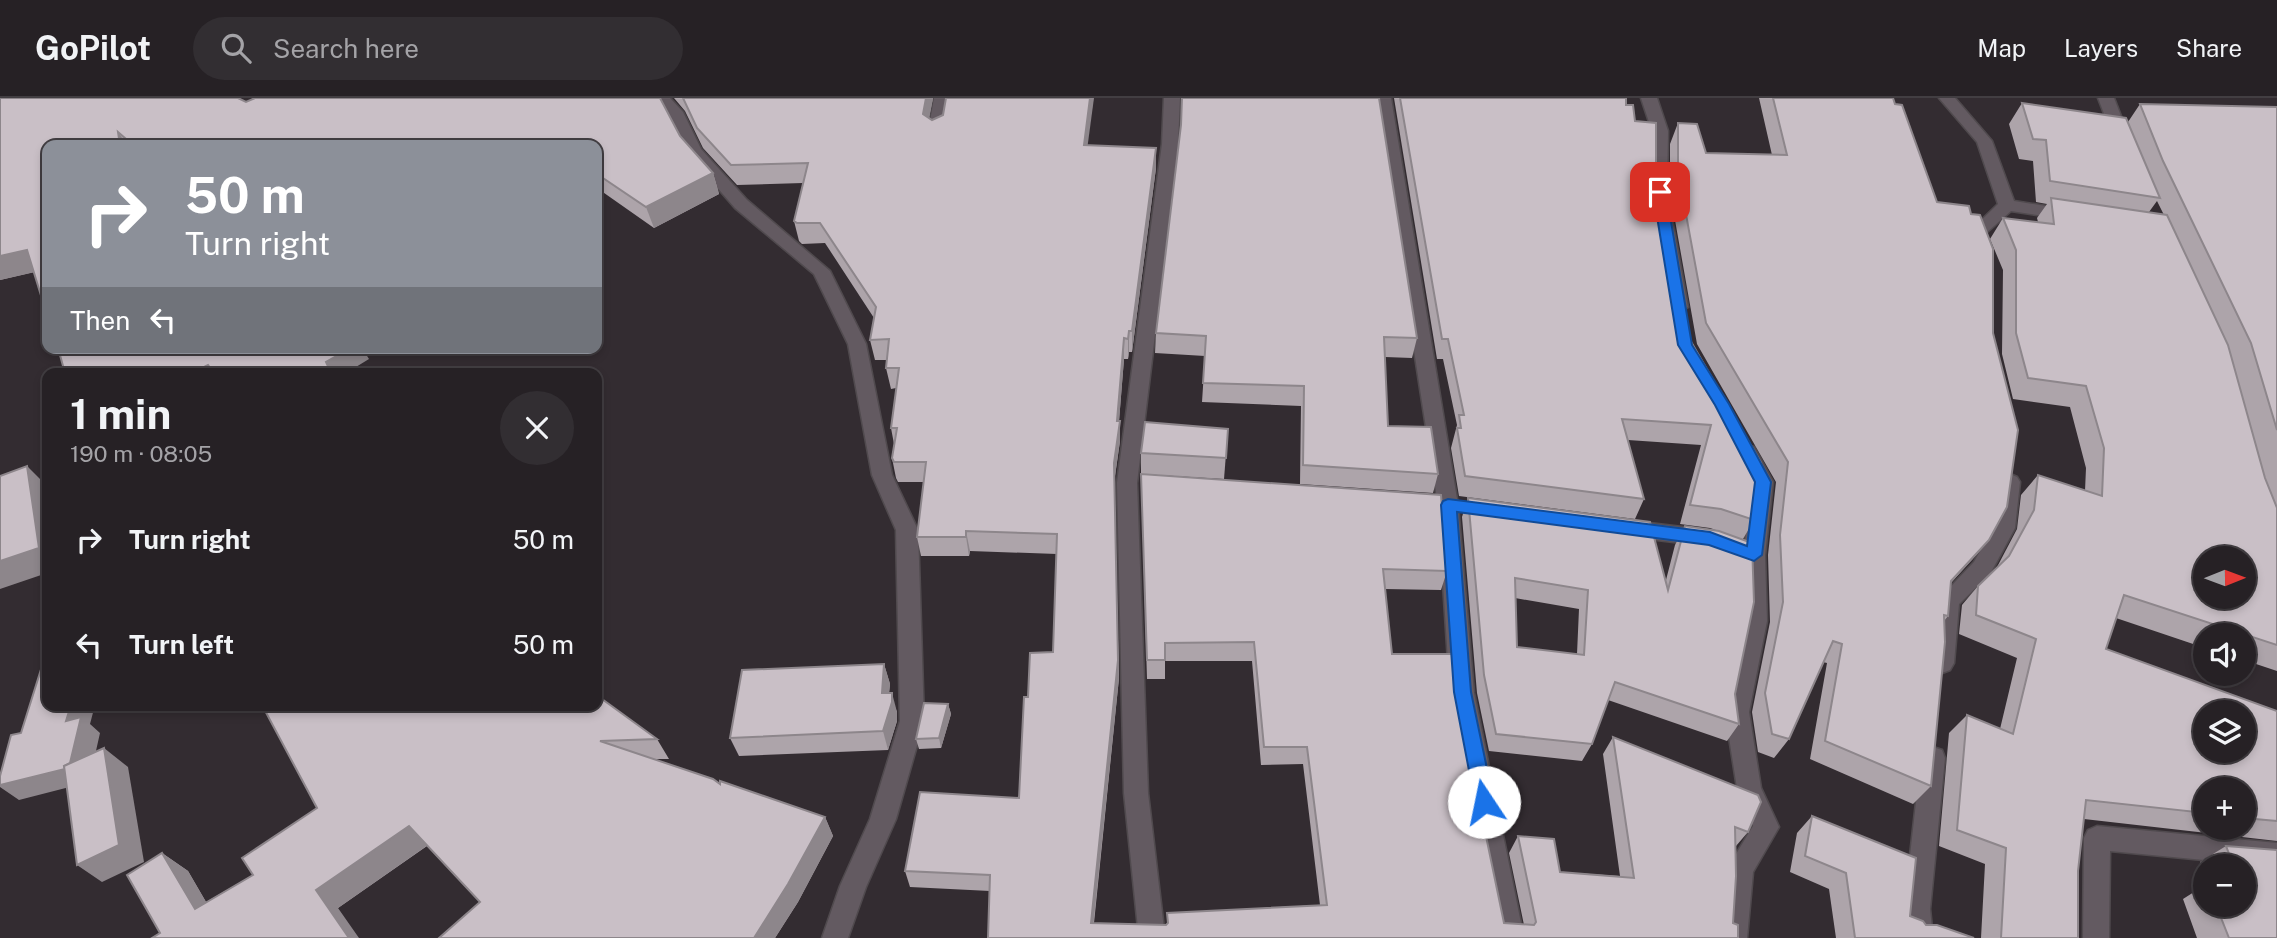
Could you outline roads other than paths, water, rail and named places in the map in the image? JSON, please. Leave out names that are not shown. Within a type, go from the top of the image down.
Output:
[{"type":"street","points":[[661,98],[675,112],[694,151],[741,204],[821,271],[857,344],[882,475],[907,530],[912,721],[883,819],[853,886],[835,938]]},
{"type":"street","points":[[936,133],[942,98]]},
{"type":"street","points":[[1152,938],[1136,793],[1134,484],[1170,144],[1172,98]]},
{"type":"street","points":[[1383,98],[1455,506],[1462,692],[1511,938]]},
{"type":"street","points":[[1649,98],[1660,131],[1660,192],[1683,332]]},
{"type":"street","points":[[1947,98],[1984,141],[2007,205]]},
{"type":"street","points":[[2106,98],[2129,158]]},
{"type":"street","points":[[2007,205],[2090,218]]},
{"type":"street","points":[[1991,270],[1976,233],[2007,205]]},
{"type":"street","points":[[1734,938],[1740,869],[1766,827],[1749,788],[1737,712],[1756,621],[1754,555],[1763,482],[1739,438]]},
{"type":"street","points":[[1941,677],[1948,601],[1982,568],[2004,528],[2012,464]]},
{"type":"street","points":[[1420,503],[1455,506]]},
{"type":"street","points":[[1600,524],[1710,539],[1754,555]]},
{"type":"street","points":[[1920,938],[1917,909],[1935,741]]},
{"type":"street","points":[[2096,938],[2097,838],[2277,855]]}]
